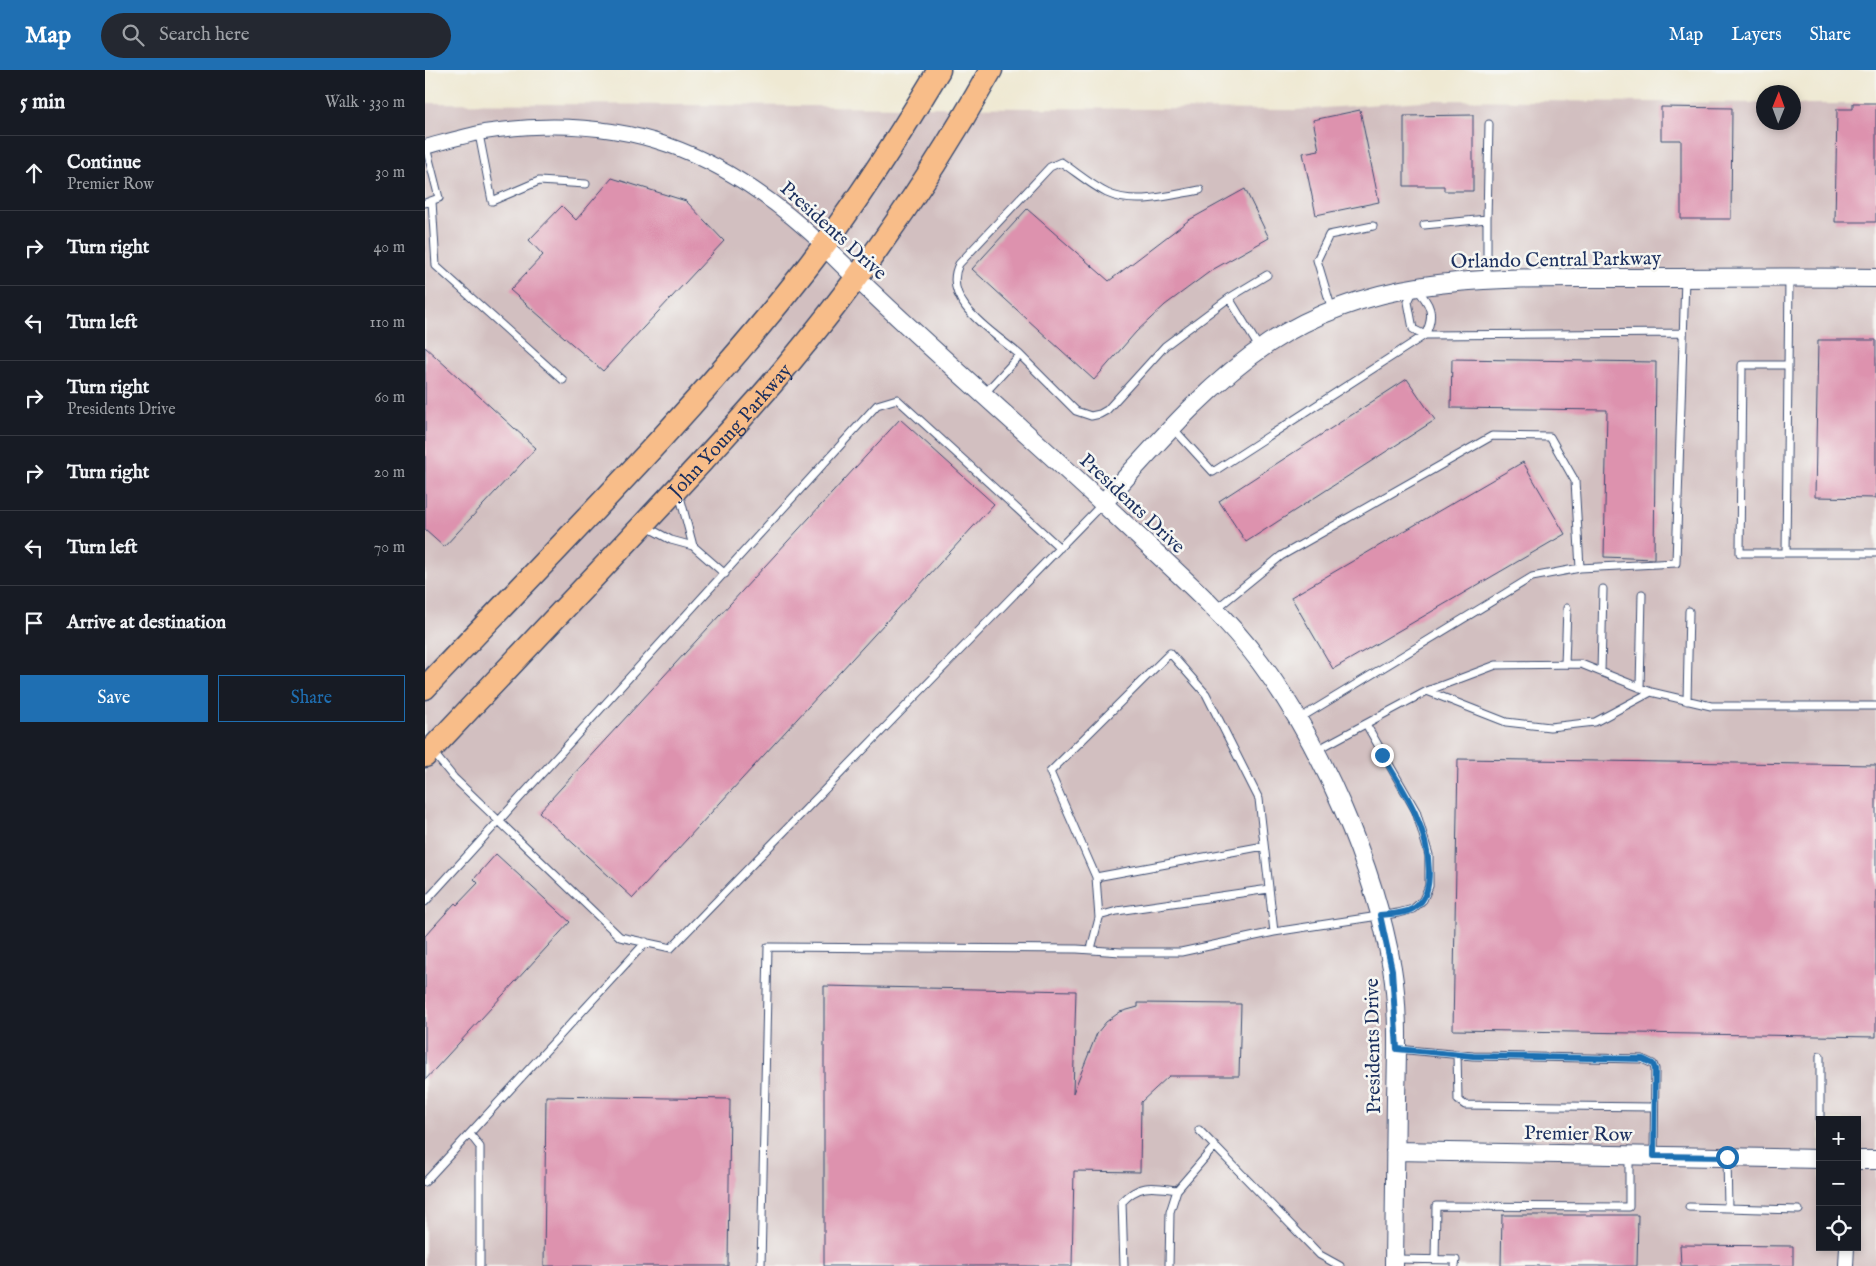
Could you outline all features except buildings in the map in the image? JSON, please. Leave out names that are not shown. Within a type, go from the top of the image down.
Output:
[{"type":"highway","points":[[425,688],[712,382],[760,326],[823,245],[888,151],[939,70]]},
{"type":"highway","name":"John Young Parkway","points":[[427,750],[678,488],[783,370],[856,278],[941,156],[991,70]]},
{"type":"street","name":"Presidents Drive","points":[[425,147],[479,134],[549,126],[609,129],[664,143],[719,165],[770,199],[823,245],[856,278],[1103,503],[1216,609],[1260,662],[1315,751],[1333,787],[1355,842],[1380,915],[1392,970],[1397,1049],[1394,1262]]},
{"type":"street","name":"Orlando Central Parkway","points":[[1103,503],[1218,381],[1260,350],[1332,310],[1399,289],[1487,279],[1876,278]]},
{"type":"street","name":"Premier Row","points":[[1395,1152],[1816,1159]]},
{"type":"street","points":[[1861,1160],[1876,1160]]},
{"type":"street","points":[[1847,1251],[1847,1266]]},
{"type":"lane","points":[[1487,279],[1489,124]]},
{"type":"lane","points":[[479,134],[492,201],[539,181],[586,184]]},
{"type":"lane","points":[[425,147],[439,198],[429,202],[436,266],[563,380]]},
{"type":"lane","points":[[1200,190],[1149,198],[1119,197],[1106,192],[1061,162],[1049,167],[959,264],[956,271],[955,288],[961,302],[1020,355],[1076,411],[1091,416],[1107,410],[1165,346],[1229,298],[1267,275]]},
{"type":"lane","points":[[1424,225],[1487,219]]},
{"type":"lane","points":[[1332,310],[1317,260],[1329,235],[1373,226]]},
{"type":"lane","points":[[1786,553],[1789,277]]},
{"type":"lane","points":[[1297,720],[1532,577],[1580,568],[1676,563],[1685,278]]},
{"type":"lane","points":[[1173,427],[1213,472],[1425,335],[1431,322],[1428,300],[1415,287],[1408,302],[1413,330],[1425,335],[1683,333]]},
{"type":"lane","points":[[1229,298],[1260,350]]},
{"type":"lane","points":[[984,394],[1020,355]]},
{"type":"lane","points":[[1787,365],[1742,365],[1740,553],[1876,553]]},
{"type":"lane","points":[[425,902],[500,822],[877,405],[897,399],[1059,548]]},
{"type":"lane","points":[[1216,609],[1281,556],[1492,436],[1550,437],[1575,481],[1580,568]]},
{"type":"lane","points":[[678,488],[693,546]]},
{"type":"lane","points":[[427,750],[620,937],[671,948],[1103,503]]},
{"type":"lane","points":[[643,525],[671,540],[693,546],[725,574]]},
{"type":"lane","points":[[1601,672],[1603,589]]},
{"type":"lane","points":[[1640,688],[1642,594]]},
{"type":"lane","points":[[1565,664],[1567,608]]},
{"type":"lane","points":[[1687,701],[1689,612]]},
{"type":"lane","points":[[1091,949],[1099,916],[1096,877],[1050,772],[1170,653],[1206,694],[1259,798],[1274,932]]},
{"type":"lane","points":[[1315,751],[1427,691],[1497,665],[1581,664],[1651,692],[1711,706],[1876,706]]},
{"type":"lane","points":[[1427,691],[1506,722],[1550,727],[1595,722],[1651,692]]},
{"type":"lane","points":[[761,1266],[768,947],[1091,949],[1121,952],[1181,952],[1274,932],[1413,909],[1423,900],[1429,886],[1429,854],[1416,811],[1366,724]]},
{"type":"lane","points":[[1096,877],[1264,846]]},
{"type":"lane","points":[[1099,916],[1117,911],[1269,889]]},
{"type":"lane","points":[[425,1182],[646,942]]},
{"type":"lane","points":[[1397,1049],[1457,1054],[1643,1059],[1653,1064],[1655,1069],[1654,1156]]},
{"type":"lane","points":[[1457,1054],[1459,1075],[1457,1100],[1465,1105],[1654,1107]]},
{"type":"lane","points":[[1820,1116],[1821,1056]]},
{"type":"lane","points":[[1199,1130],[1320,1254],[1340,1266]]},
{"type":"lane","points":[[470,1134],[480,1147],[480,1266]]},
{"type":"lane","points":[[1169,1266],[1170,1212],[1177,1190],[1215,1146]]},
{"type":"lane","points":[[1435,1259],[1435,1206],[1629,1207],[1629,1156]]},
{"type":"lane","points":[[1727,1157],[1728,1208]]},
{"type":"lane","points":[[1124,1266],[1122,1202],[1131,1192],[1147,1186],[1177,1190]]},
{"type":"lane","points":[[1689,1207],[1799,1210]]},
{"type":"lane","points":[[1394,1262],[1435,1259],[1456,1260],[1455,1266]]},
{"type":"shaded area","points":[[1436,100],[1756,103],[1756,130],[1801,130],[1801,104],[1876,104],[1876,1266],[425,1266],[425,103],[1296,110]]},
{"type":"route","points":[[1382,755],[1416,811],[1429,854],[1429,886],[1423,900],[1413,909],[1380,915],[1392,970],[1397,1049],[1473,1056],[1643,1059],[1653,1064],[1655,1069],[1654,1156],[1727,1157]]}]
